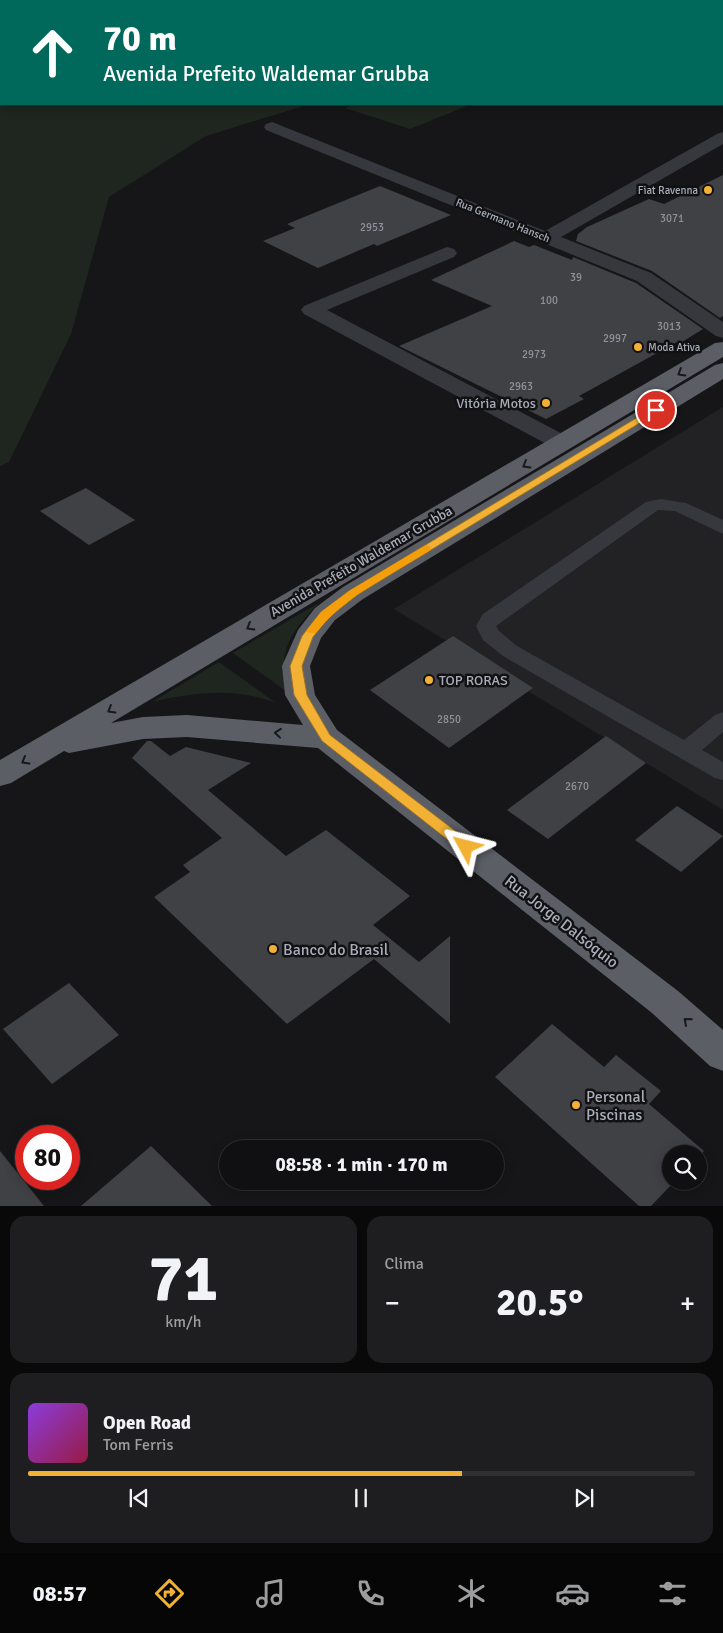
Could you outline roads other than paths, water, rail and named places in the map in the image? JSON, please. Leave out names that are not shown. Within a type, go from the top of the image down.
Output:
[{"type":"highway","name":"Avenida Prefeito Waldemar Grubba","points":[[0,775],[723,348]]},
{"type":"highway","name":"Avenida Prefeito Waldemar Grubba","points":[[325,614],[390,569],[717,377]]},
{"type":"highway","name":"Rua Jorge Dalsóquio","points":[[325,614],[308,636],[296,666],[300,695],[326,738],[665,1002],[723,1054]]},
{"type":"highway","points":[[50,746],[143,728],[187,726],[326,738]]},
{"type":"street","name":"Rua Germano Hansch","points":[[272,127],[644,277],[723,332]]},
{"type":"street","points":[[546,238],[723,137]]},
{"type":"street","points":[[447,253],[311,310],[562,443]]},
{"type":"lane","points":[[723,528],[675,504],[661,503],[652,506],[490,619],[486,626],[490,635],[510,652],[723,772]]},
{"type":"lane","points":[[686,751],[723,720]]},
{"type":"place","name":"Fiat Ravenna","points":[[708,190]]},
{"type":"place","name":"Moda Ativa","points":[[638,347]]},
{"type":"place","name":"Vitória Motos","points":[[546,403]]},
{"type":"place","name":"TOP RORAS","points":[[429,680]]},
{"type":"place","name":"Banco do Brasil","points":[[273,949]]},
{"type":"place","name":"Personal Piscinas","points":[[576,1105]]}]
